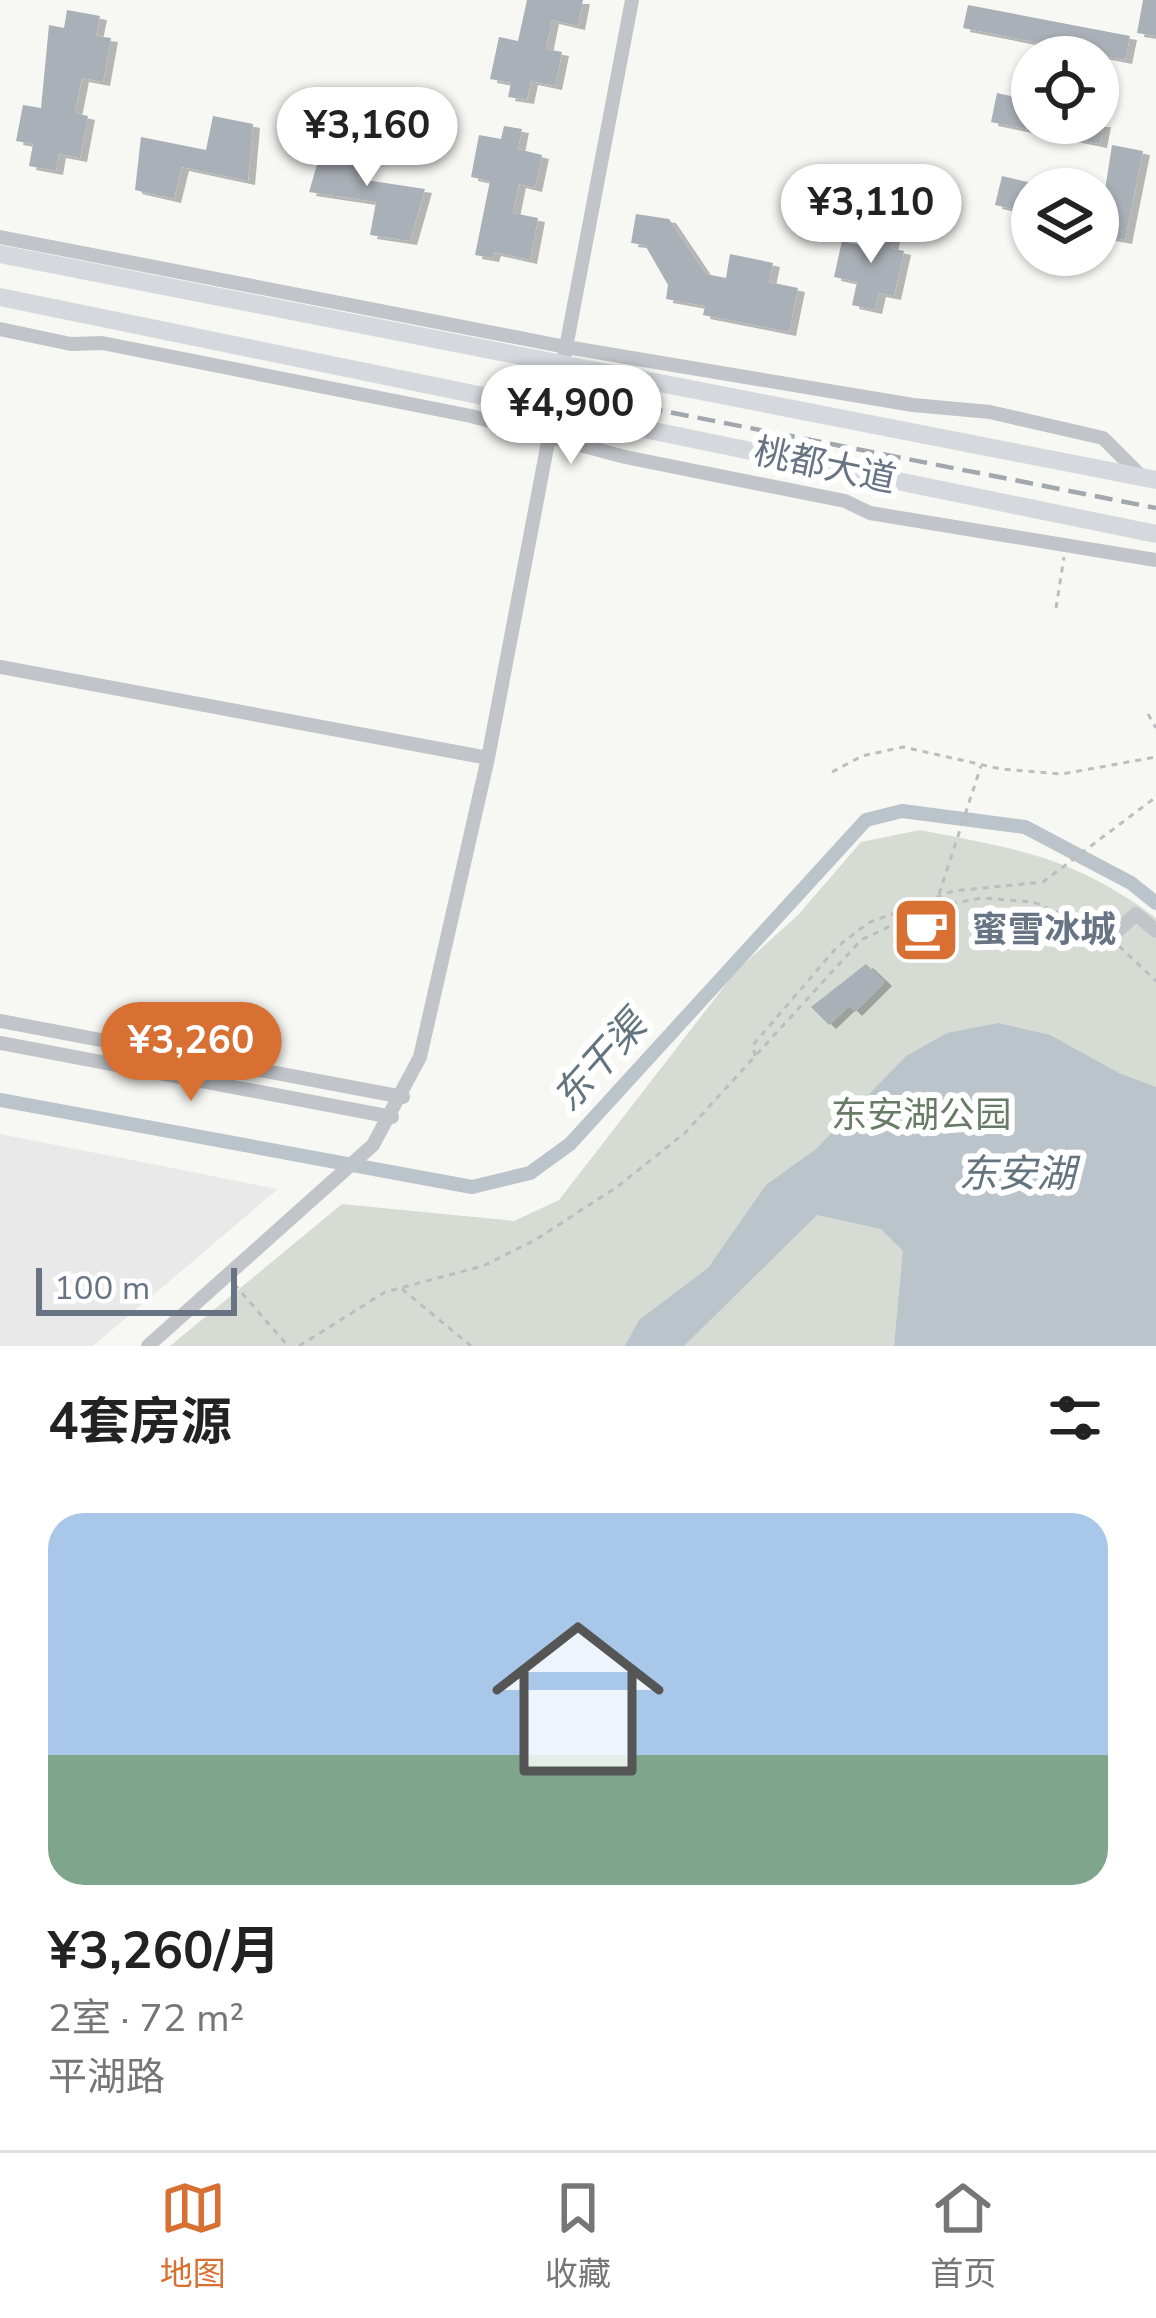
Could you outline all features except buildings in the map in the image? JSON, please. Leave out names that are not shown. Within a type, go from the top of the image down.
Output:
[{"type":"main road","name":"桃都大道","points":[[0,254],[565,355],[1149,478]]},
{"type":"main road","name":"桃都大道","points":[[0,297],[1156,534]]},
{"type":"street","points":[[148,1346],[373,1145],[392,1118],[421,1057],[488,758],[632,0]]},
{"type":"street","points":[[0,236],[565,355],[990,412],[1103,438],[1149,478]]},
{"type":"street","points":[[0,329],[71,344],[102,343],[550,435],[625,457],[845,501],[870,513],[1156,560]]},
{"type":"street","points":[[0,667],[488,758]]},
{"type":"street","points":[[1110,938],[1136,914],[1156,931]]},
{"type":"street","points":[[0,1021],[403,1097]]},
{"type":"street","points":[[0,1043],[392,1118]]},
{"type":"path","points":[[1056,608],[1066,543]]},
{"type":"path","points":[[1148,714],[1156,728]]},
{"type":"path","points":[[832,772],[880,750],[903,747],[1062,774],[1156,757]]},
{"type":"path","points":[[938,896],[982,764]]},
{"type":"path","points":[[755,1059],[753,1045],[836,947],[868,923],[938,896],[1049,877],[1156,797]]},
{"type":"path","points":[[299,1346],[344,1315],[401,1288],[483,1265],[572,1219],[685,1133],[861,940],[929,908],[982,898],[1033,902],[1068,912],[1110,938],[1156,981]]},
{"type":"path","points":[[228,1276],[288,1346]]},
{"type":"path","points":[[401,1288],[471,1346]]},
{"type":"shaded area","points":[[0,1134],[278,1189],[93,1346],[0,1346]]},
{"type":"green space","name":"东安湖公园","points":[[920,830],[1016,850],[1071,868],[1156,918],[1156,1346],[170,1346],[342,1204],[514,1221],[559,1200],[737,970],[798,915],[861,842]]},
{"type":"water","name":"东安湖","points":[[998,1023],[1050,1035],[1119,1073],[1156,1087],[1156,1346],[894,1346],[903,1251],[881,1229],[817,1215],[684,1346],[625,1346],[639,1320],[708,1268],[766,1185],[816,1149],[906,1056],[947,1033]]},
{"type":"waterway","name":"东干渠","points":[[0,1100],[472,1187],[530,1173],[570,1144],[866,820],[902,811],[1025,827],[1131,883],[1156,903]]},
{"type":"railway","points":[[618,402],[1156,508]]},
{"type":"place","name":"蜜雪冰城","points":[[926,930]]}]
